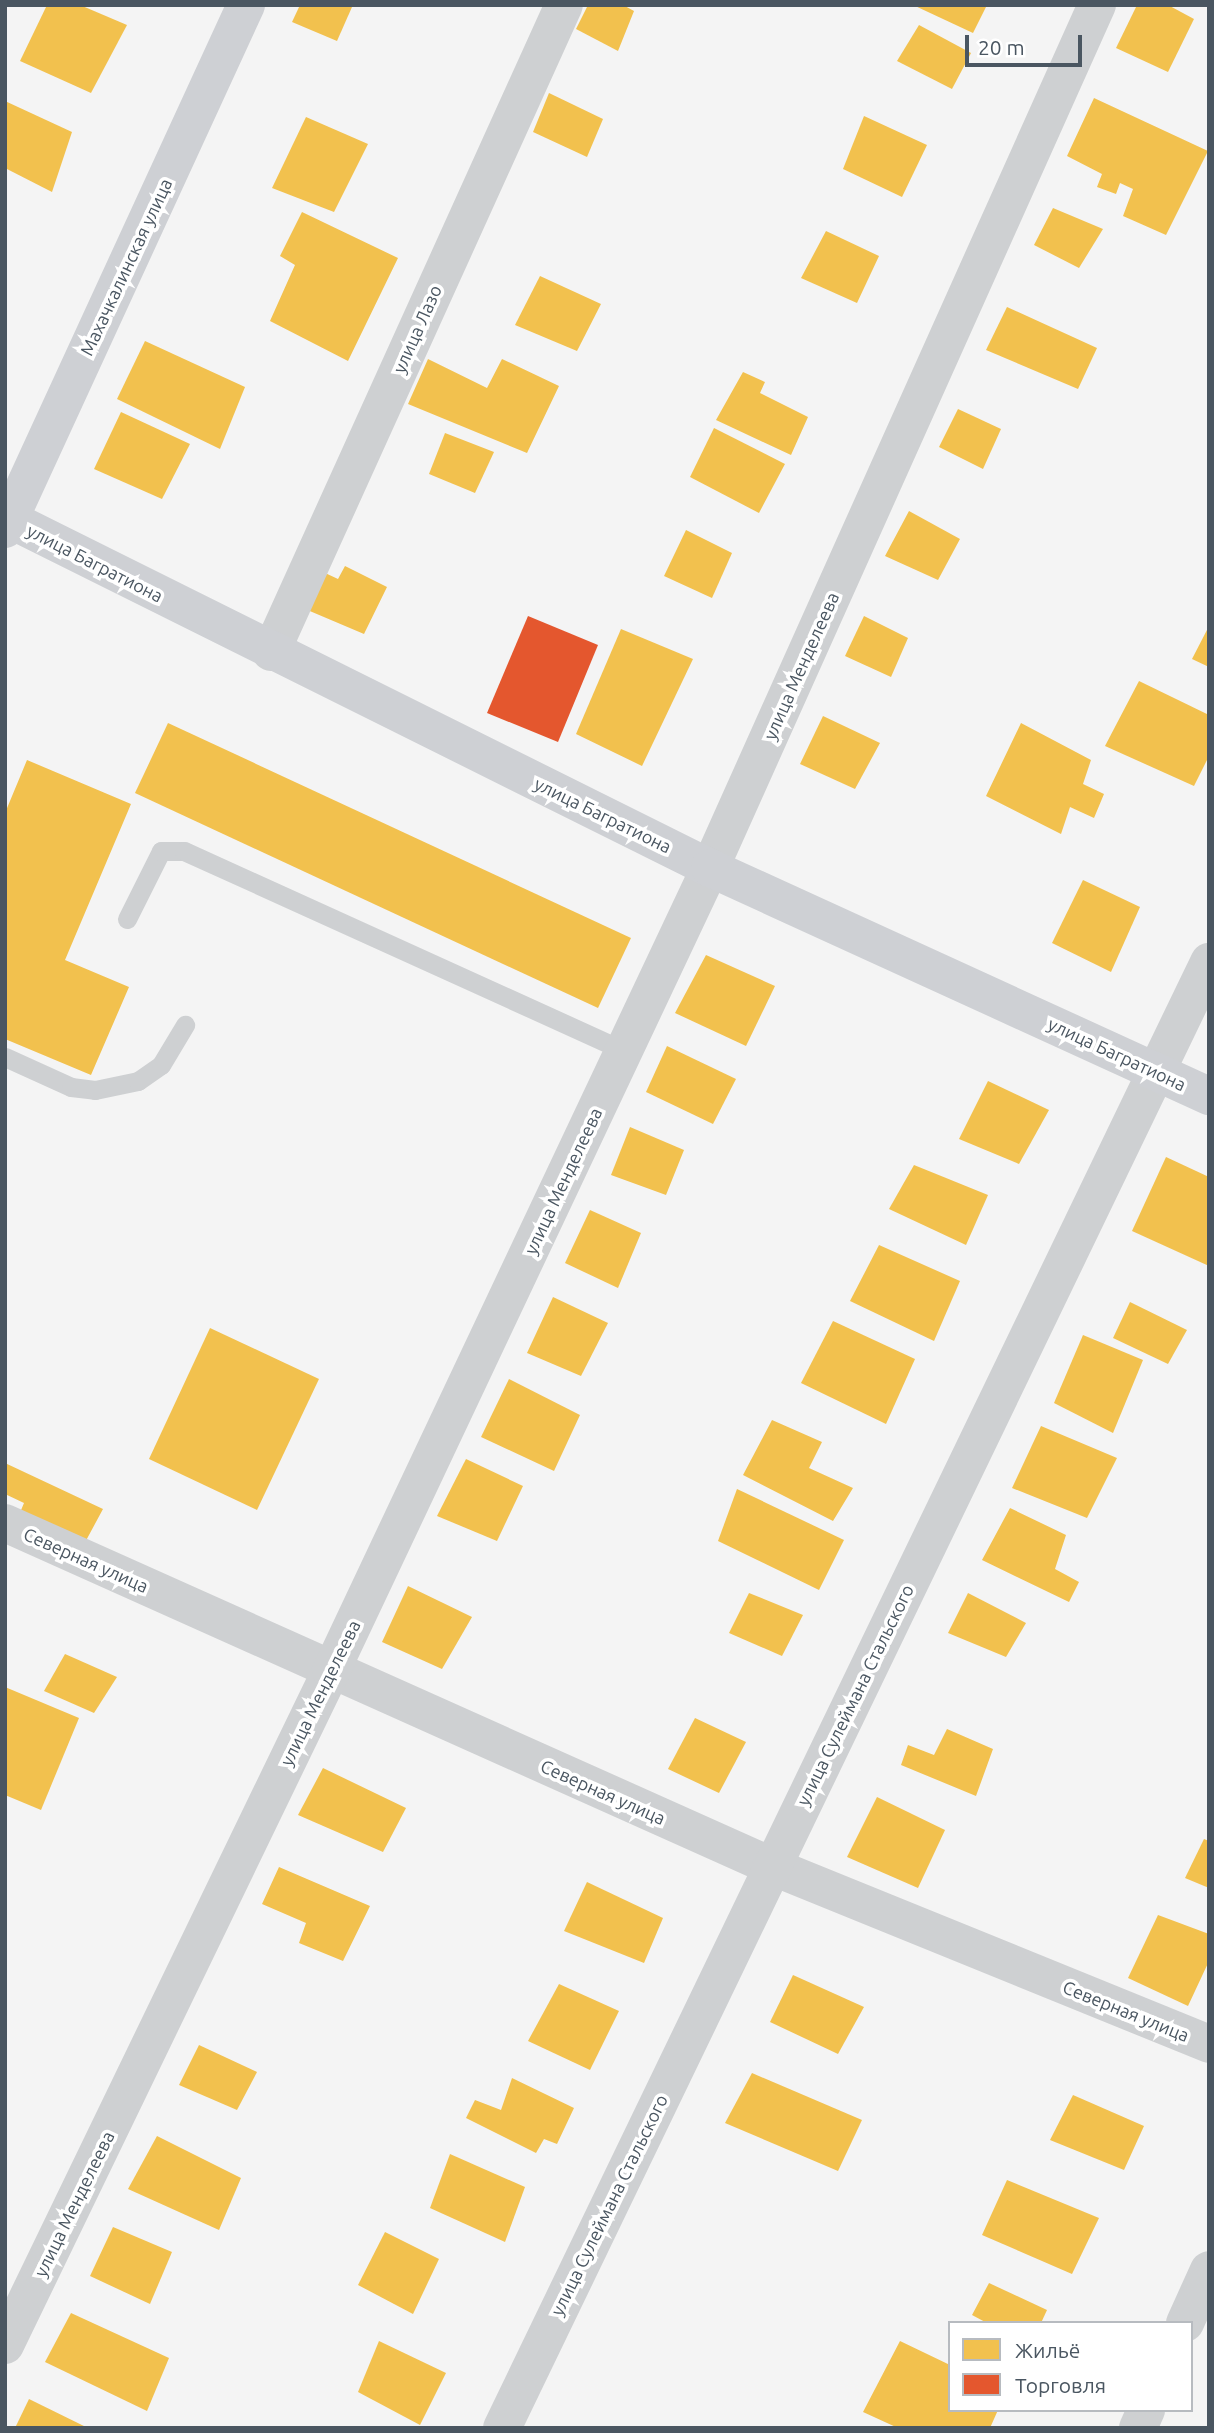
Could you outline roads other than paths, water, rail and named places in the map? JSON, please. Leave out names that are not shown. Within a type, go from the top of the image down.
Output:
[{"type":"street","name":"Махачкалинская улица","points":[[7,522],[246,5]]},
{"type":"street","name":"улица Лазо","points":[[271,652],[564,5]]},
{"type":"street","name":"улица Менделеева","points":[[5,2345],[331,1671],[710,868],[1097,5]]},
{"type":"street","name":"улица Багратиона","points":[[7,522],[710,868],[1209,1097]]},
{"type":"street","name":"улица Сулеймана Стальского","points":[[502,2428],[1209,962]]},
{"type":"street","name":"Северная улица","points":[[5,1523],[771,1866],[1209,2044]]},
{"type":"street","points":[[1186,2321],[1209,2270]]},
{"type":"street","points":[[1138,2428],[1145,2412]]},
{"type":"lane","points":[[127,919],[161,851],[184,851],[624,1051]]},
{"type":"lane","points":[[5,1057],[71,1087],[95,1090],[138,1081],[154,1070],[185,1025]]}]
